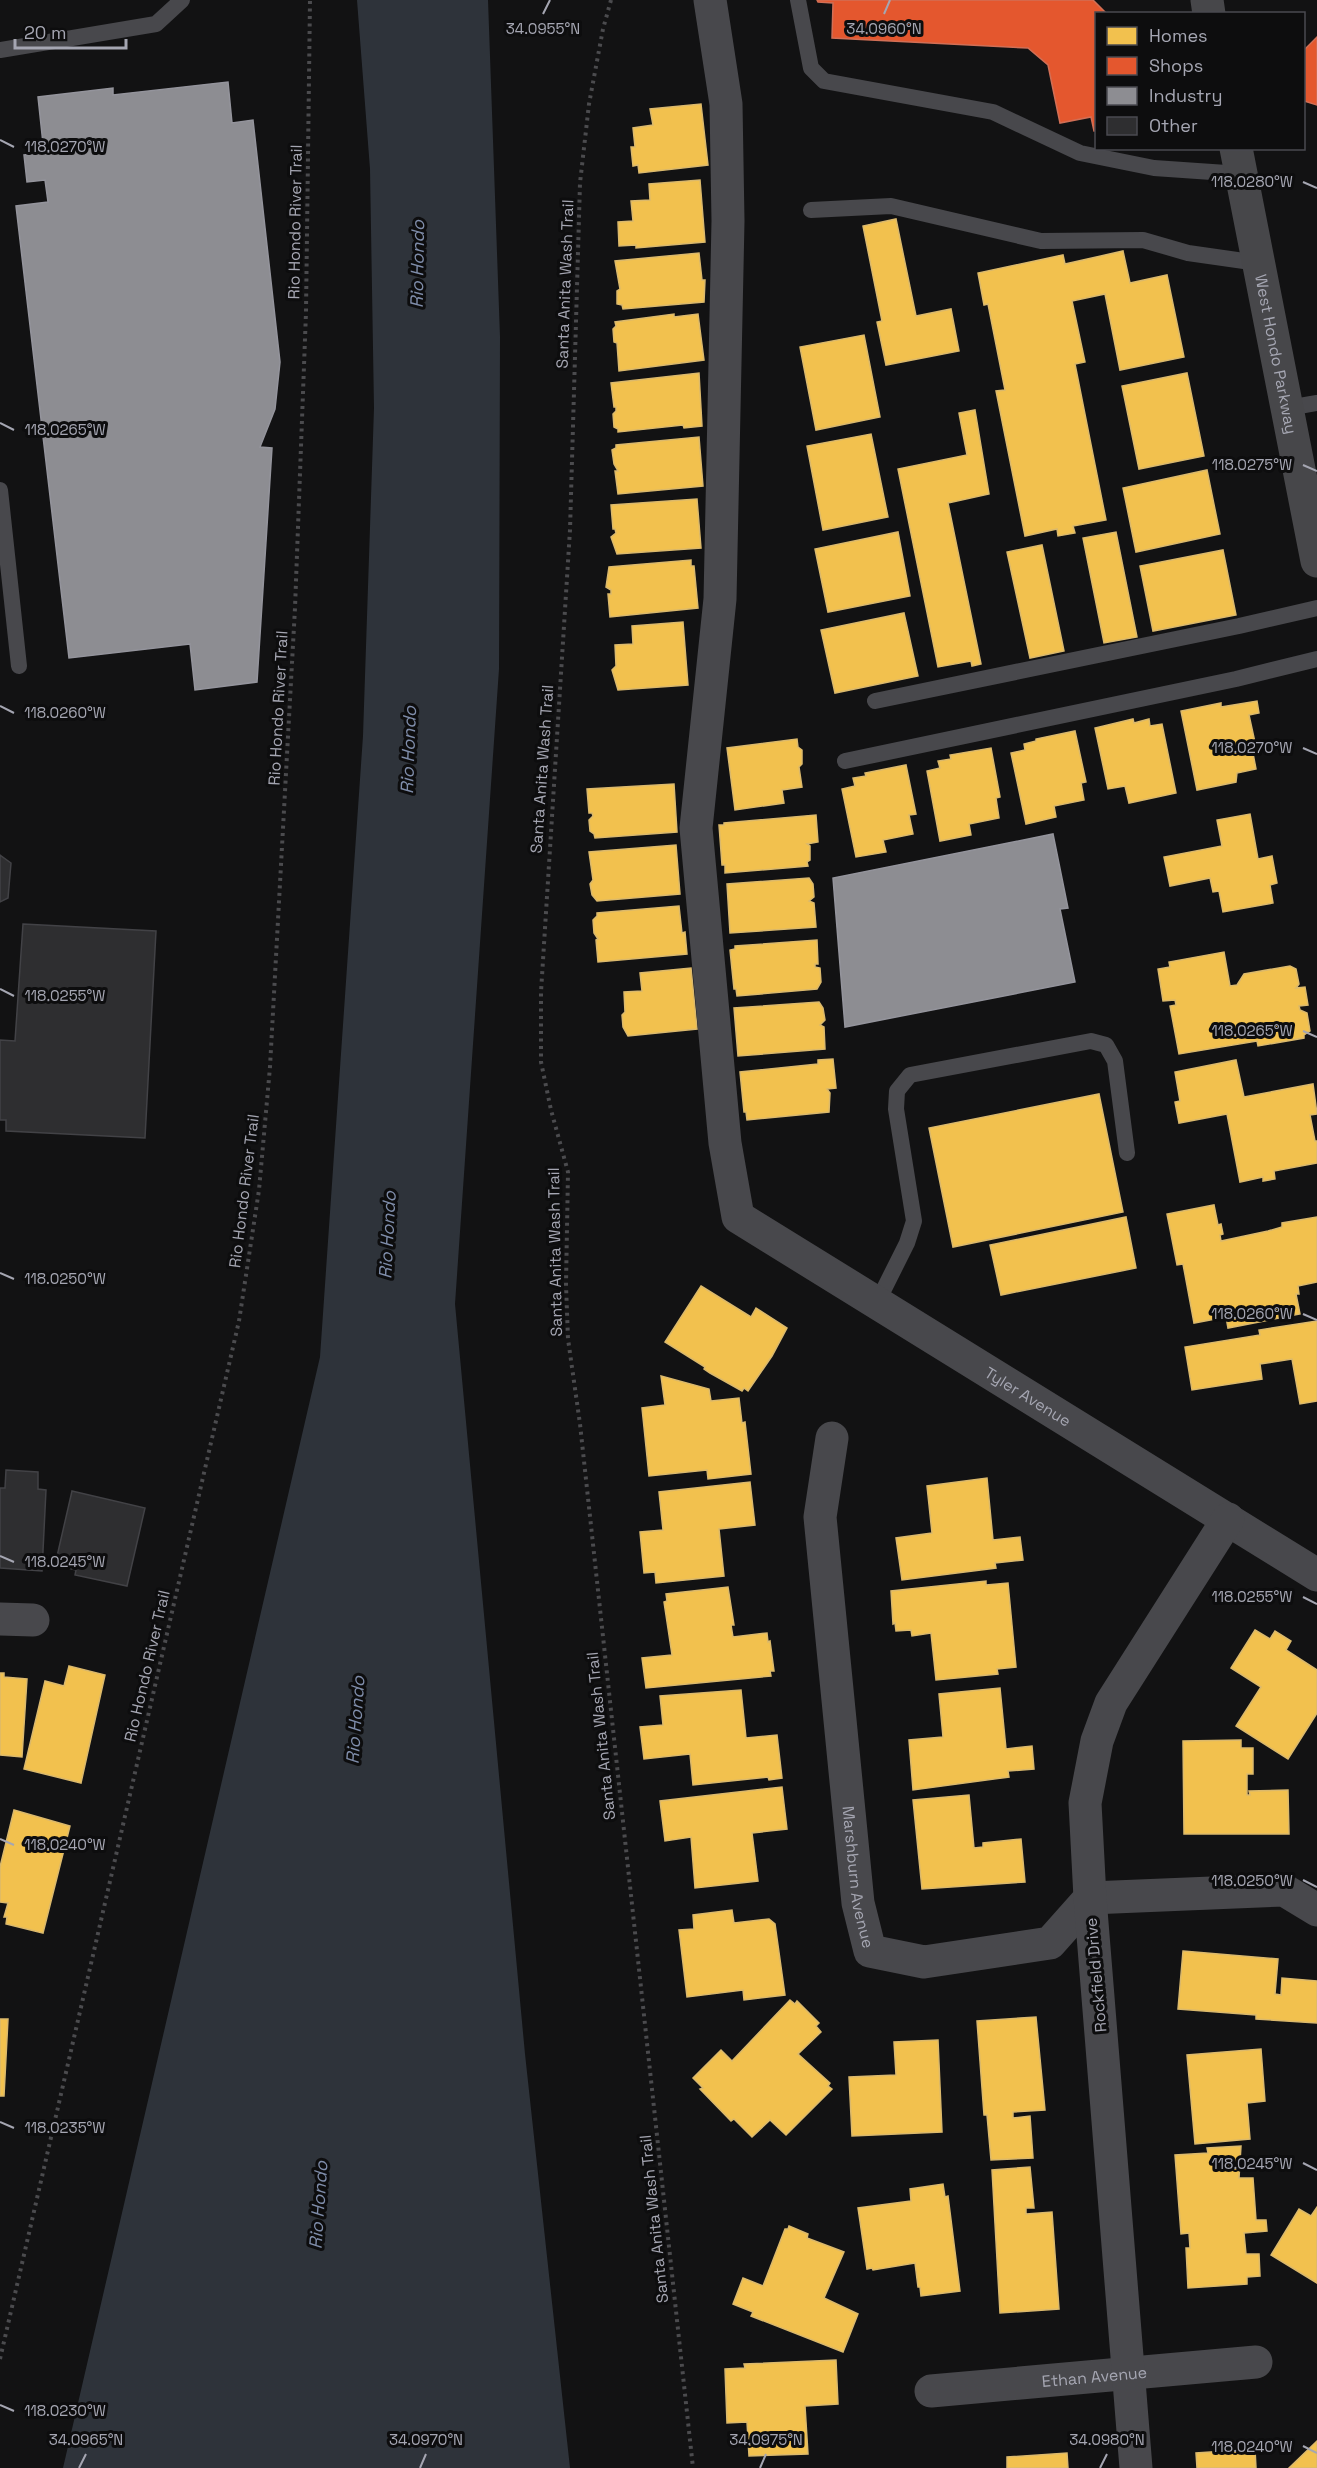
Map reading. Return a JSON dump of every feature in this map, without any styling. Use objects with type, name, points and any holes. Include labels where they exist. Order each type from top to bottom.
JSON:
[{"type":"street","name":"Tyler Avenue","points":[[710,0],[726,104],[728,233],[720,599],[696,828],[725,1143],[738,1217],[1317,1575]]},
{"type":"street","name":"West Hondo Parkway","points":[[1238,161],[1258,263],[1302,406],[1317,561]]},
{"type":"street","name":"Marshburn Avenue","points":[[832,1438],[820,1517],[858,1903],[870,1951],[924,1962],[1050,1943],[1090,1898]]},
{"type":"street","name":"Rockfield Drive","points":[[1136,2468],[1090,1898],[1085,1803],[1097,1741],[1111,1703],[1228,1519]]},
{"type":"street","points":[[0,1619],[33,1620]]},
{"type":"street","points":[[1090,1898],[1284,1890],[1317,1910]]},
{"type":"street","name":"Ethan Avenue","points":[[931,2391],[1256,2362]]},
{"type":"lane","points":[[0,50],[156,24],[182,0]]},
{"type":"lane","points":[[798,0],[811,68],[824,81],[993,112],[1080,153],[1155,168],[1238,161]]},
{"type":"lane","points":[[811,210],[891,206],[1041,241],[1143,240],[1188,253],[1258,263]]},
{"type":"lane","points":[[0,490],[19,666]]},
{"type":"lane","points":[[875,700],[1317,608]]},
{"type":"lane","points":[[845,761],[1236,679],[1317,659]]},
{"type":"lane","points":[[877,1303],[907,1243],[914,1221],[896,1109],[897,1091],[910,1075],[1090,1041],[1106,1045],[1115,1061],[1127,1153]]},
{"type":"path","name":"Rio Hondo River Trail","points":[[0,2359],[239,1320],[259,1190],[271,1055],[296,608],[306,312],[310,0]]},
{"type":"path","name":"Santa Anita Wash Trail","points":[[611,0],[603,28],[589,104],[580,183],[570,530],[540,992],[540,1046],[551,1110],[568,1172],[566,1285],[568,1339],[580,1424],[693,2468]]},
{"type":"water","name":"Rio Hondo","points":[[357,0],[488,0],[500,337],[499,669],[455,1304],[525,2054],[570,2468],[63,2468],[320,1357],[363,736],[374,408],[370,169]]},
{"type":"building: Homes","points":[[701,104],[708,165],[639,173],[638,165],[633,166],[631,147],[635,147],[633,128],[653,125],[650,109]]},
{"type":"building: Homes","points":[[700,180],[705,242],[636,248],[636,245],[619,246],[618,222],[633,221],[631,201],[650,200],[649,184]]},
{"type":"building: Homes","points":[[896,219],[916,316],[951,309],[959,351],[886,365],[877,322],[882,321],[863,226]]},
{"type":"building: Homes","points":[[1123,251],[1130,283],[1167,275],[1184,357],[1120,370],[1105,294],[1072,301],[1085,362],[1075,364],[1106,520],[1073,526],[1075,533],[1058,536],[1057,529],[1025,536],[996,391],[1005,390],[988,304],[984,305],[978,273],[1063,255],[1065,264]]},
{"type":"building: Homes","points":[[699,253],[702,280],[705,280],[704,302],[623,309],[622,305],[617,304],[617,291],[620,289],[615,261]]},
{"type":"building: Homes","points":[[674,314],[674,317],[698,314],[704,360],[619,371],[617,343],[614,342],[615,322]]},
{"type":"building: Homes","points":[[864,335],[880,417],[816,430],[800,347]]},
{"type":"building: Homes","points":[[699,373],[702,426],[684,428],[683,425],[618,432],[618,429],[614,427],[613,414],[616,407],[614,407],[611,383]]},
{"type":"building: Homes","points":[[1187,373],[1204,456],[1139,469],[1122,386]]},
{"type":"building: Homes","points":[[975,410],[989,494],[948,503],[981,664],[972,666],[971,661],[938,667],[898,469],[967,455],[959,413]]},
{"type":"building: Homes","points":[[871,434],[888,517],[823,530],[807,446]]},
{"type":"building: Homes","points":[[699,437],[703,486],[618,494],[615,471],[618,471],[614,464],[612,450],[616,448],[616,445]]},
{"type":"building: Homes","points":[[1207,470],[1220,534],[1136,552],[1123,488]]},
{"type":"building: Homes","points":[[697,499],[701,548],[617,554],[611,537],[616,533],[613,529],[611,505]]},
{"type":"building: Homes","points":[[898,532],[910,596],[828,612],[815,549]]},
{"type":"building: Homes","points":[[1116,532],[1137,637],[1104,643],[1083,538]]},
{"type":"building: Homes","points":[[1042,545],[1064,651],[1030,658],[1007,552]]},
{"type":"building: Homes","points":[[1223,550],[1236,615],[1153,631],[1140,566]]},
{"type":"building: Homes","points":[[691,560],[691,566],[694,566],[698,608],[610,617],[608,594],[611,594],[611,590],[606,587],[609,567]]},
{"type":"building: Homes","points":[[904,613],[918,676],[835,693],[821,630]]},
{"type":"building: Homes","points":[[683,622],[688,685],[618,690],[612,670],[616,666],[615,645],[633,644],[632,626]]},
{"type":"building: Homes","points":[[1257,701],[1259,713],[1249,715],[1256,747],[1252,748],[1256,769],[1237,773],[1236,782],[1197,790],[1181,711],[1221,703],[1221,707]]},
{"type":"building: Homes","points":[[1133,719],[1134,723],[1149,719],[1150,726],[1162,724],[1176,793],[1129,803],[1125,786],[1108,789],[1095,728]]},
{"type":"building: Homes","points":[[1075,731],[1086,782],[1081,783],[1084,800],[1054,806],[1056,817],[1026,824],[1011,753],[1025,750],[1024,744],[1036,741],[1036,739]]},
{"type":"building: Homes","points":[[797,739],[798,747],[802,750],[802,764],[799,767],[802,787],[782,790],[784,803],[735,810],[727,748]]},
{"type":"building: Homes","points":[[991,748],[1000,797],[996,798],[999,818],[969,824],[971,835],[940,841],[927,771],[940,768],[938,761],[951,759],[950,755]]},
{"type":"building: Homes","points":[[906,765],[916,814],[909,815],[913,834],[883,840],[886,852],[856,857],[842,789],[855,786],[853,778],[866,776],[865,773]]},
{"type":"building: Homes","points":[[674,784],[677,832],[595,838],[590,831],[589,820],[593,816],[589,813],[587,789]]},
{"type":"building: Homes","points":[[1250,814],[1258,859],[1272,856],[1277,883],[1270,885],[1273,903],[1223,912],[1219,891],[1213,892],[1210,878],[1170,886],[1164,857],[1222,846],[1217,820]]},
{"type":"building: Homes","points":[[816,815],[818,842],[807,844],[810,846],[808,866],[725,873],[725,865],[722,865],[719,825]]},
{"type":"building: Homes","points":[[676,845],[680,894],[597,901],[592,895],[590,884],[593,880],[589,852]]},
{"type":"building: Homes","points":[[809,878],[813,884],[814,897],[809,901],[814,903],[816,927],[730,933],[727,884]]},
{"type":"building: Homes","points":[[679,906],[687,954],[598,962],[596,940],[598,939],[594,933],[593,920],[597,913]]},
{"type":"building: Homes","points":[[817,940],[818,964],[815,964],[815,967],[820,968],[821,982],[817,989],[737,996],[736,989],[734,989],[730,950],[735,949],[735,946]]},
{"type":"building: Homes","points":[[1224,952],[1230,986],[1237,985],[1244,974],[1290,966],[1296,969],[1299,984],[1296,988],[1305,987],[1308,1005],[1299,1006],[1300,1010],[1307,1013],[1310,1031],[1304,1035],[1304,1038],[1258,1046],[1257,1041],[1179,1054],[1170,1006],[1176,1005],[1175,1000],[1163,1001],[1158,969],[1170,967],[1169,962]]},
{"type":"building: Homes","points":[[691,968],[697,1029],[628,1036],[623,1027],[624,992],[642,991],[640,973]]},
{"type":"building: Homes","points":[[819,1002],[823,1008],[825,1020],[820,1025],[824,1027],[825,1049],[738,1056],[734,1008]]},
{"type":"building: Homes","points":[[833,1059],[836,1088],[827,1089],[830,1093],[829,1112],[747,1120],[746,1112],[744,1112],[740,1072],[818,1064],[818,1060]]},
{"type":"building: Homes","points":[[1236,1060],[1244,1097],[1313,1084],[1317,1114],[1310,1115],[1315,1141],[1317,1141],[1317,1163],[1274,1171],[1275,1179],[1263,1181],[1263,1177],[1240,1182],[1227,1114],[1179,1123],[1175,1102],[1180,1101],[1175,1072]]},
{"type":"building: Homes","points":[[1099,1094],[1123,1212],[953,1247],[929,1128]]},
{"type":"building: Homes","points":[[1214,1205],[1218,1225],[1221,1224],[1223,1234],[1220,1235],[1221,1241],[1282,1227],[1282,1223],[1317,1217],[1317,1282],[1298,1286],[1299,1294],[1296,1294],[1300,1314],[1228,1328],[1226,1317],[1194,1323],[1183,1264],[1177,1265],[1167,1214]]},
{"type":"building: Homes","points":[[1126,1217],[1136,1268],[1001,1295],[990,1245]]},
{"type":"building: Homes","points":[[701,1286],[751,1317],[756,1308],[787,1328],[772,1356],[748,1391],[744,1388],[742,1391],[710,1373],[704,1369],[705,1367],[665,1342]]},
{"type":"building: Homes","points":[[1317,1321],[1317,1401],[1300,1404],[1292,1359],[1260,1364],[1262,1379],[1192,1390],[1185,1347],[1260,1335],[1259,1330]]},
{"type":"building: Homes","points":[[661,1376],[709,1389],[711,1401],[739,1398],[742,1423],[745,1422],[751,1474],[708,1479],[707,1470],[649,1476],[642,1408],[665,1405]]},
{"type":"building: Homes","points":[[987,1478],[993,1540],[1020,1537],[1023,1560],[995,1563],[996,1568],[902,1580],[896,1538],[932,1533],[927,1486]]},
{"type":"building: Homes","points":[[750,1482],[755,1525],[719,1529],[724,1576],[656,1583],[655,1572],[644,1573],[640,1532],[663,1530],[659,1492]]},
{"type":"building: Homes","points":[[986,1581],[986,1585],[1008,1583],[1016,1667],[997,1669],[998,1674],[936,1680],[931,1633],[912,1636],[911,1630],[896,1631],[895,1623],[893,1624],[891,1591]]},
{"type":"building: Homes","points":[[728,1587],[734,1625],[731,1625],[733,1637],[767,1633],[774,1671],[770,1671],[771,1676],[646,1688],[642,1658],[672,1655],[664,1602],[667,1601],[666,1594]]},
{"type":"building: Homes","points":[[1255,1630],[1270,1639],[1275,1631],[1291,1641],[1286,1650],[1317,1670],[1317,1713],[1288,1759],[1236,1726],[1261,1687],[1231,1668]]},
{"type":"building: Homes","points":[[69,1666],[105,1675],[81,1783],[24,1769],[45,1681],[64,1686]]},
{"type":"building: Homes","points":[[0,1673],[4,1673],[4,1677],[27,1679],[22,1757],[0,1755]]},
{"type":"building: Homes","points":[[1000,1688],[1006,1749],[1032,1746],[1034,1769],[1008,1771],[1009,1777],[913,1790],[909,1740],[943,1737],[939,1694]]},
{"type":"building: Homes","points":[[741,1690],[746,1738],[777,1735],[782,1778],[769,1780],[768,1777],[693,1785],[690,1754],[644,1759],[640,1727],[663,1725],[660,1696]]},
{"type":"building: Homes","points":[[1241,1740],[1241,1748],[1253,1748],[1253,1774],[1247,1774],[1247,1795],[1250,1795],[1249,1791],[1288,1790],[1289,1834],[1184,1834],[1183,1741]]},
{"type":"building: Homes","points":[[782,1787],[787,1829],[752,1833],[758,1881],[695,1888],[691,1837],[665,1841],[660,1801]]},
{"type":"building: Homes","points":[[969,1795],[974,1848],[983,1847],[983,1843],[1021,1839],[1025,1882],[922,1889],[913,1800]]},
{"type":"building: Homes","points":[[14,1810],[70,1826],[43,1933],[6,1924],[7,1917],[4,1917],[8,1903],[0,1902],[0,1867]]},
{"type":"building: Homes","points":[[732,1910],[734,1923],[769,1919],[775,1924],[785,1995],[744,2000],[743,1990],[687,1997],[679,1930],[694,1929],[693,1915]]},
{"type":"building: Homes","points":[[1183,1951],[1278,1959],[1275,1994],[1281,1995],[1282,1978],[1317,1981],[1317,2023],[1256,2019],[1256,2015],[1178,2009]]},
{"type":"building: Homes","points":[[790,2000],[795,2004],[797,2001],[819,2023],[816,2026],[821,2032],[798,2054],[830,2083],[828,2086],[832,2089],[786,2135],[770,2120],[752,2137],[734,2119],[731,2121],[700,2089],[703,2088],[693,2078],[721,2050],[732,2061]]},
{"type":"building: Homes","points":[[1036,2017],[1045,2110],[1013,2112],[1013,2118],[1030,2116],[1033,2158],[991,2160],[987,2115],[984,2115],[977,2021]]},
{"type":"building: Homes","points":[[0,2019],[8,2019],[4,2096],[0,2096]]},
{"type":"building: Homes","points":[[938,2040],[942,2132],[852,2136],[849,2077],[896,2075],[894,2042]]},
{"type":"building: Homes","points":[[1261,2049],[1265,2101],[1247,2103],[1250,2139],[1195,2144],[1187,2055]]},
{"type":"building: Homes","points":[[1241,2146],[1239,2178],[1253,2178],[1256,2220],[1266,2220],[1267,2231],[1244,2233],[1246,2254],[1259,2254],[1260,2276],[1247,2277],[1247,2284],[1188,2288],[1186,2248],[1190,2248],[1189,2233],[1181,2234],[1175,2155],[1208,2153],[1207,2148]]},
{"type":"building: Homes","points":[[1030,2167],[1034,2208],[1026,2208],[1026,2214],[1052,2212],[1059,2309],[1000,2313],[992,2170]]},
{"type":"building: Homes","points":[[943,2184],[945,2197],[948,2196],[960,2291],[921,2296],[915,2263],[867,2269],[858,2208],[911,2201],[910,2189]]},
{"type":"building: Homes","points":[[1317,2207],[1317,2283],[1271,2255],[1299,2209],[1311,2216]]},
{"type":"building: Homes","points":[[789,2226],[808,2234],[807,2238],[844,2252],[824,2298],[858,2314],[843,2352],[751,2316],[753,2312],[733,2304],[743,2278],[763,2286],[785,2229]]},
{"type":"building: Homes","points":[[836,2360],[838,2404],[805,2406],[808,2454],[749,2456],[747,2422],[727,2423],[725,2369],[745,2368],[744,2364]]},
{"type":"building: Homes","points":[[1317,2441],[1317,2468],[1289,2468]]},
{"type":"building: Homes","points":[[1255,2449],[1256,2468],[1197,2468],[1196,2453]]},
{"type":"building: Homes","points":[[1067,2453],[1068,2468],[1007,2468],[1007,2457]]},
{"type":"building: Shops","points":[[817,0],[1093,0],[1105,12],[1095,12],[1095,131],[1091,117],[1060,123],[1048,65],[1028,48],[832,38],[833,3]]},
{"type":"building: Shops","points":[[1317,37],[1317,105],[1305,101],[1305,49]]},
{"type":"building: Industry","points":[[228,82],[232,123],[253,120],[280,362],[275,409],[260,447],[272,448],[257,682],[195,690],[190,644],[69,658],[16,206],[48,202],[45,180],[27,182],[24,155],[44,153],[38,97],[113,88],[113,95]]},
{"type":"building: Industry","points":[[1053,834],[1068,908],[1060,909],[1075,982],[845,1027],[833,878]]},
{"type":"building: Other","points":[[0,855],[11,863],[8,898],[0,902]]},
{"type":"building: Other","points":[[23,924],[156,931],[145,1138],[6,1131],[6,1120],[0,1120],[0,1040],[15,1041]]},
{"type":"building: Other","points":[[6,1470],[38,1472],[38,1489],[46,1490],[42,1571],[0,1568],[0,1488],[5,1488]]},
{"type":"building: Other","points":[[72,1491],[145,1508],[127,1586],[75,1575],[76,1570],[55,1565]]}]
